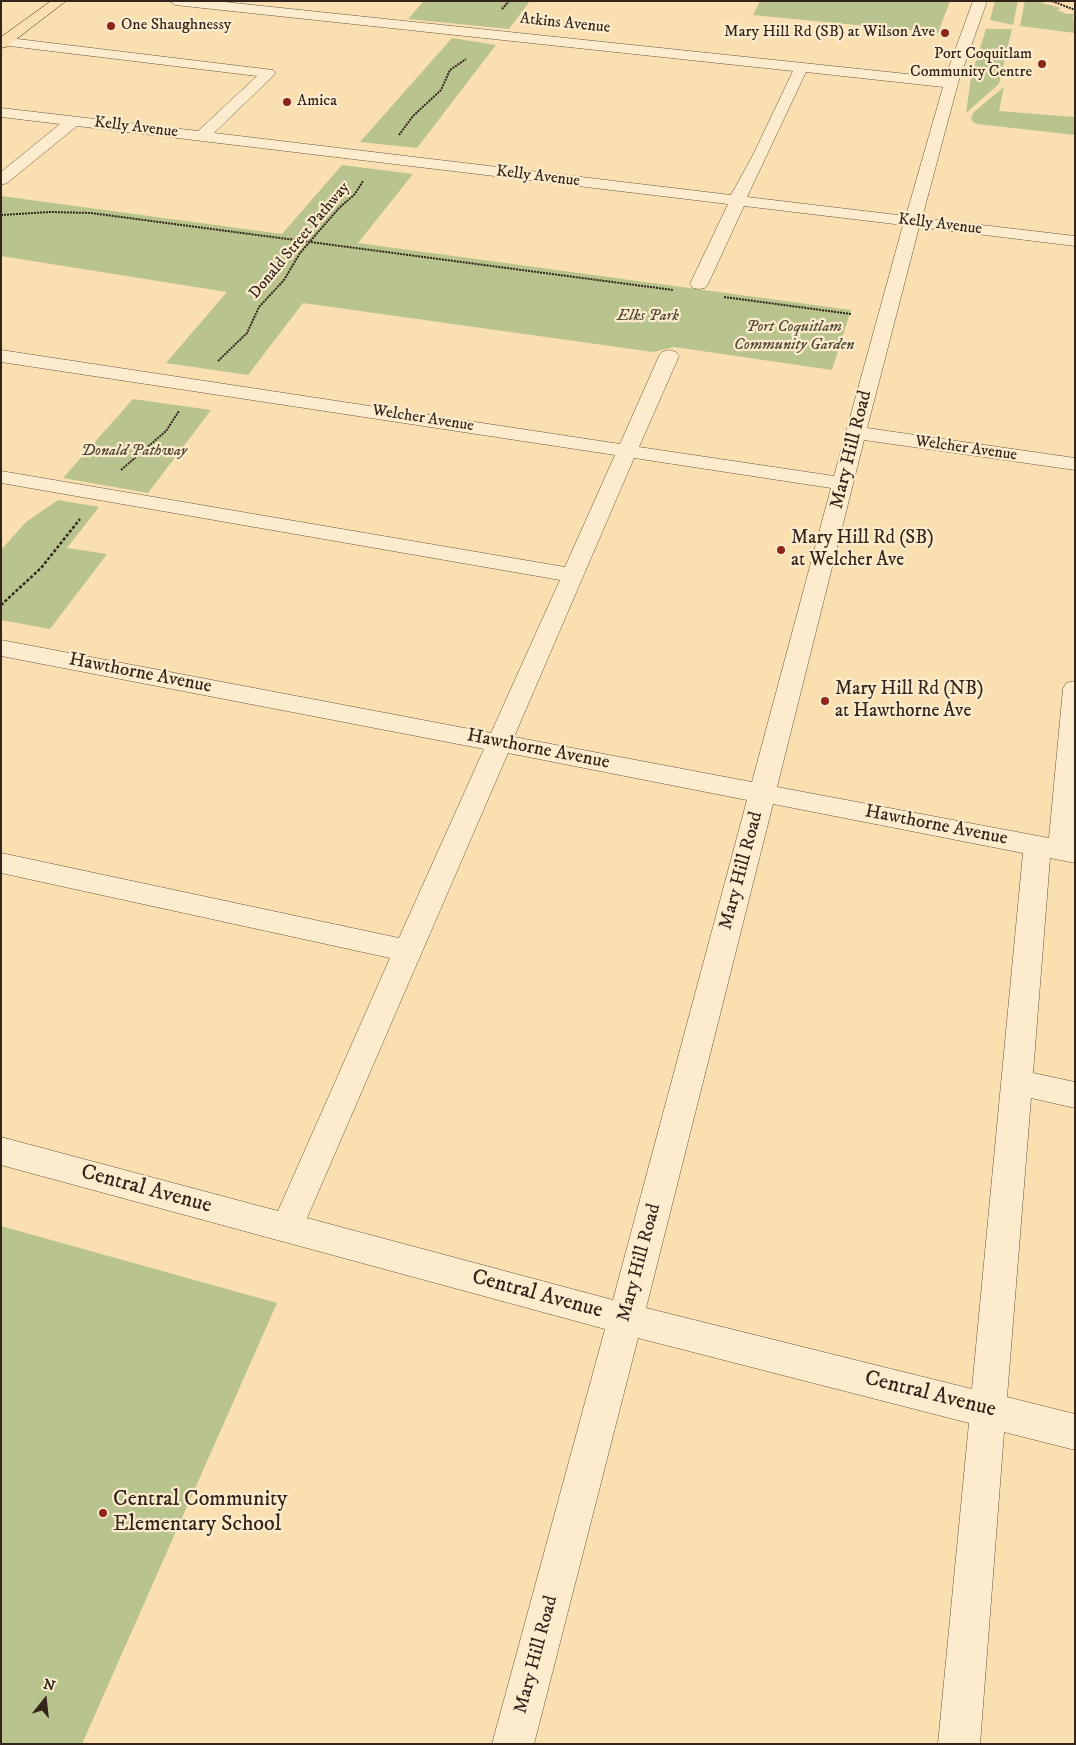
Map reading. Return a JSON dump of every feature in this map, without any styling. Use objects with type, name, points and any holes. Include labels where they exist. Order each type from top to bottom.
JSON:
[{"type":"main road","points":[[2,42],[60,1]]},
{"type":"street","name":"Atkins Avenue","points":[[175,1],[213,3],[950,83]]},
{"type":"street","name":"Mary Hill Road","points":[[513,1744],[626,1319],[912,222],[950,83],[980,1]]},
{"type":"street","points":[[2,42],[268,73],[202,136]]},
{"type":"street","points":[[699,284],[738,201],[740,190],[761,155],[801,68]]},
{"type":"street","name":"Kelly Avenue","points":[[1,112],[1075,241]]},
{"type":"street","points":[[1,180],[74,120]]},
{"type":"street","name":"Welcher Avenue","points":[[1,356],[844,484]]},
{"type":"street","points":[[287,1227],[669,356]]},
{"type":"street","name":"Welcher Avenue","points":[[856,433],[1075,464]]},
{"type":"street","points":[[1,477],[572,575]]},
{"type":"street","name":"Hawthorne Avenue","points":[[1,648],[1058,849]]},
{"type":"street","points":[[959,1744],[1015,1082],[1058,849],[1075,690]]},
{"type":"street","points":[[1,863],[407,951]]},
{"type":"street","points":[[1015,1082],[1075,1095]]},
{"type":"street","name":"Central Avenue","points":[[1,1151],[626,1319],[1075,1432]]},
{"type":"path","points":[[1052,1],[1075,10]]},
{"type":"path","points":[[396,138],[413,116],[441,90],[450,70],[469,56]]},
{"type":"path","name":"Donald Street Pathway","points":[[213,366],[247,333],[259,307],[277,289],[295,259],[313,241],[339,208],[355,194],[365,176]]},
{"type":"path","points":[[1,216],[78,212],[313,241],[674,290]]},
{"type":"path","points":[[723,297],[851,314]]},
{"type":"path","points":[[117,474],[166,431],[181,407]]},
{"type":"path","points":[[1,605],[41,568],[81,517]]},
{"type":"green space","points":[[424,1],[530,1],[509,29],[408,19]]},
{"type":"green space","points":[[760,1],[950,1],[938,33],[753,15]]},
{"type":"green space","points":[[995,1],[1018,1],[1013,25],[990,20]]},
{"type":"green space","points":[[1025,1],[1044,1],[1042,3],[1061,8],[1057,10],[1067,14],[1075,14],[1073,16],[1075,33],[1020,26]]},
{"type":"green space","points":[[986,29],[1012,29],[999,84],[966,113],[971,77]]},
{"type":"green space","points":[[452,38],[496,45],[417,148],[360,142]]},
{"type":"green space","points":[[1004,87],[999,111],[1075,117],[1075,135],[973,122],[971,118],[974,112]]},
{"type":"green space","name":"Elks Park","points":[[342,165],[413,174],[358,243],[851,310],[832,370],[674,347],[653,352],[303,303],[248,375],[166,363],[227,292],[1,256],[1,196],[282,234]]},
{"type":"green space","name":"Donald Pathway","points":[[133,399],[211,410],[148,493],[63,478]]},
{"type":"green space","name":"Donald Pathway","points":[[58,500],[99,507],[67,548],[107,554],[50,629],[1,620],[1,550],[26,522]]},
{"type":"green space","name":"Central Community Elementary School","points":[[1,1226],[277,1303],[82,1744],[1,1744]]},
{"type":"place","name":"One Shaughnessy","points":[[111,26]]},
{"type":"place","name":"Mary Hill Rd (SB) at Wilson Ave","points":[[945,33]]},
{"type":"place","name":"Port Coquitlam Community Centre","points":[[1042,64]]},
{"type":"place","name":"Amica","points":[[287,102]]},
{"type":"place","name":"Mary Hill Rd (SB) at Welcher Ave","points":[[781,550]]},
{"type":"place","name":"Mary Hill Rd (NB) at Hawthorne Ave","points":[[825,701]]},
{"type":"place","name":"Central Community Elementary School","points":[[103,1513]]},
{"type":"park label","name":"Port Coquitlam Community Garden","points":[[794,337]]}]
